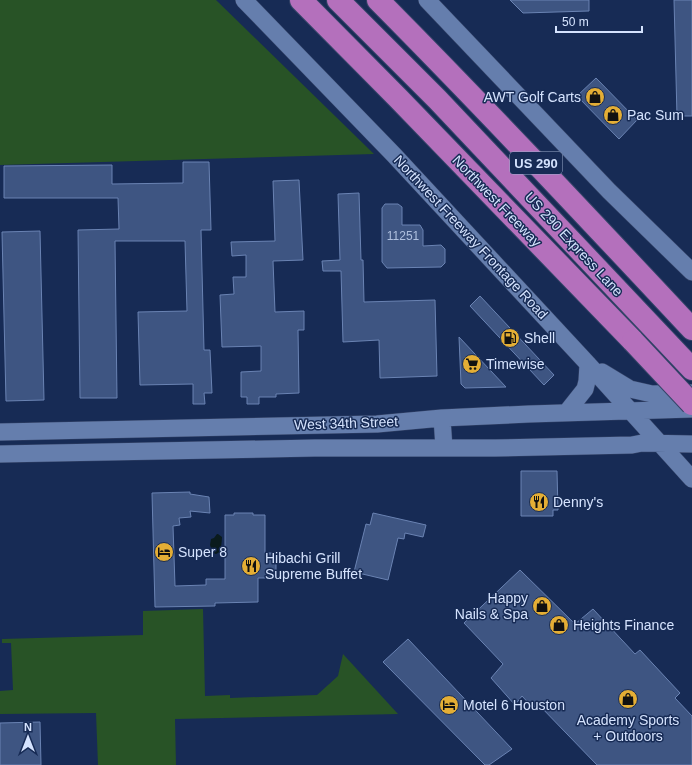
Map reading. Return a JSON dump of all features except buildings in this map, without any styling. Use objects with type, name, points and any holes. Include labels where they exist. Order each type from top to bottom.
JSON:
[{"type":"highway","name":"Northwest Freeway","points":[[301,0],[398,98],[692,404]]},
{"type":"highway","name":"US 290 Express Lane","points":[[338,0],[437,99],[692,369]]},
{"type":"highway","name":"US 290","points":[[378,0],[524,150],[692,329]]},
{"type":"main road","name":"Northwest Freeway Frontage Road","points":[[244,0],[394,155],[662,444],[692,479]]},
{"type":"main road","points":[[427,0],[609,191],[692,272]]},
{"type":"main road","points":[[566,413],[585,389],[588,364],[630,388],[652,394],[692,393]]},
{"type":"main road","name":"West 34th Street","points":[[0,432],[377,424],[442,418],[692,409]]},
{"type":"main road","points":[[442,418],[444,448]]},
{"type":"main road","points":[[159,428],[159,451]]},
{"type":"main road","name":"West 34th Street","points":[[0,454],[315,448],[444,448],[632,445],[642,443],[692,444]]},
{"type":"green space","points":[[0,0],[216,0],[374,154],[0,165]]},
{"type":"green space","points":[[203,609],[205,696],[230,695],[230,698],[317,695],[338,676],[343,654],[398,714],[175,719],[176,765],[98,765],[96,713],[0,714],[0,691],[13,690],[11,643],[2,643],[2,639],[143,635],[143,611]]},
{"type":"shaded area","points":[[217,534],[222,538],[220,552],[216,554],[213,553],[210,545],[211,539]]},
{"type":"place","name":"AWT Golf Carts","points":[[595,97]]},
{"type":"place","name":"Pac Sum","points":[[613,115]]},
{"type":"place","name":"Shell","points":[[510,338]]},
{"type":"place","name":"Timewise","points":[[472,364]]},
{"type":"place","name":"Denny's","points":[[539,502]]},
{"type":"place","name":"Super 8","points":[[164,552]]},
{"type":"place","name":"Hibachi Grill Supreme Buffet","points":[[251,566]]},
{"type":"place","name":"Happy Nails & Spa","points":[[542,606]]},
{"type":"place","name":"Heights Finance","points":[[559,625]]},
{"type":"place","name":"Academy Sports + Outdoors","points":[[628,699]]},
{"type":"place","name":"Motel 6 Houston","points":[[449,705]]}]
